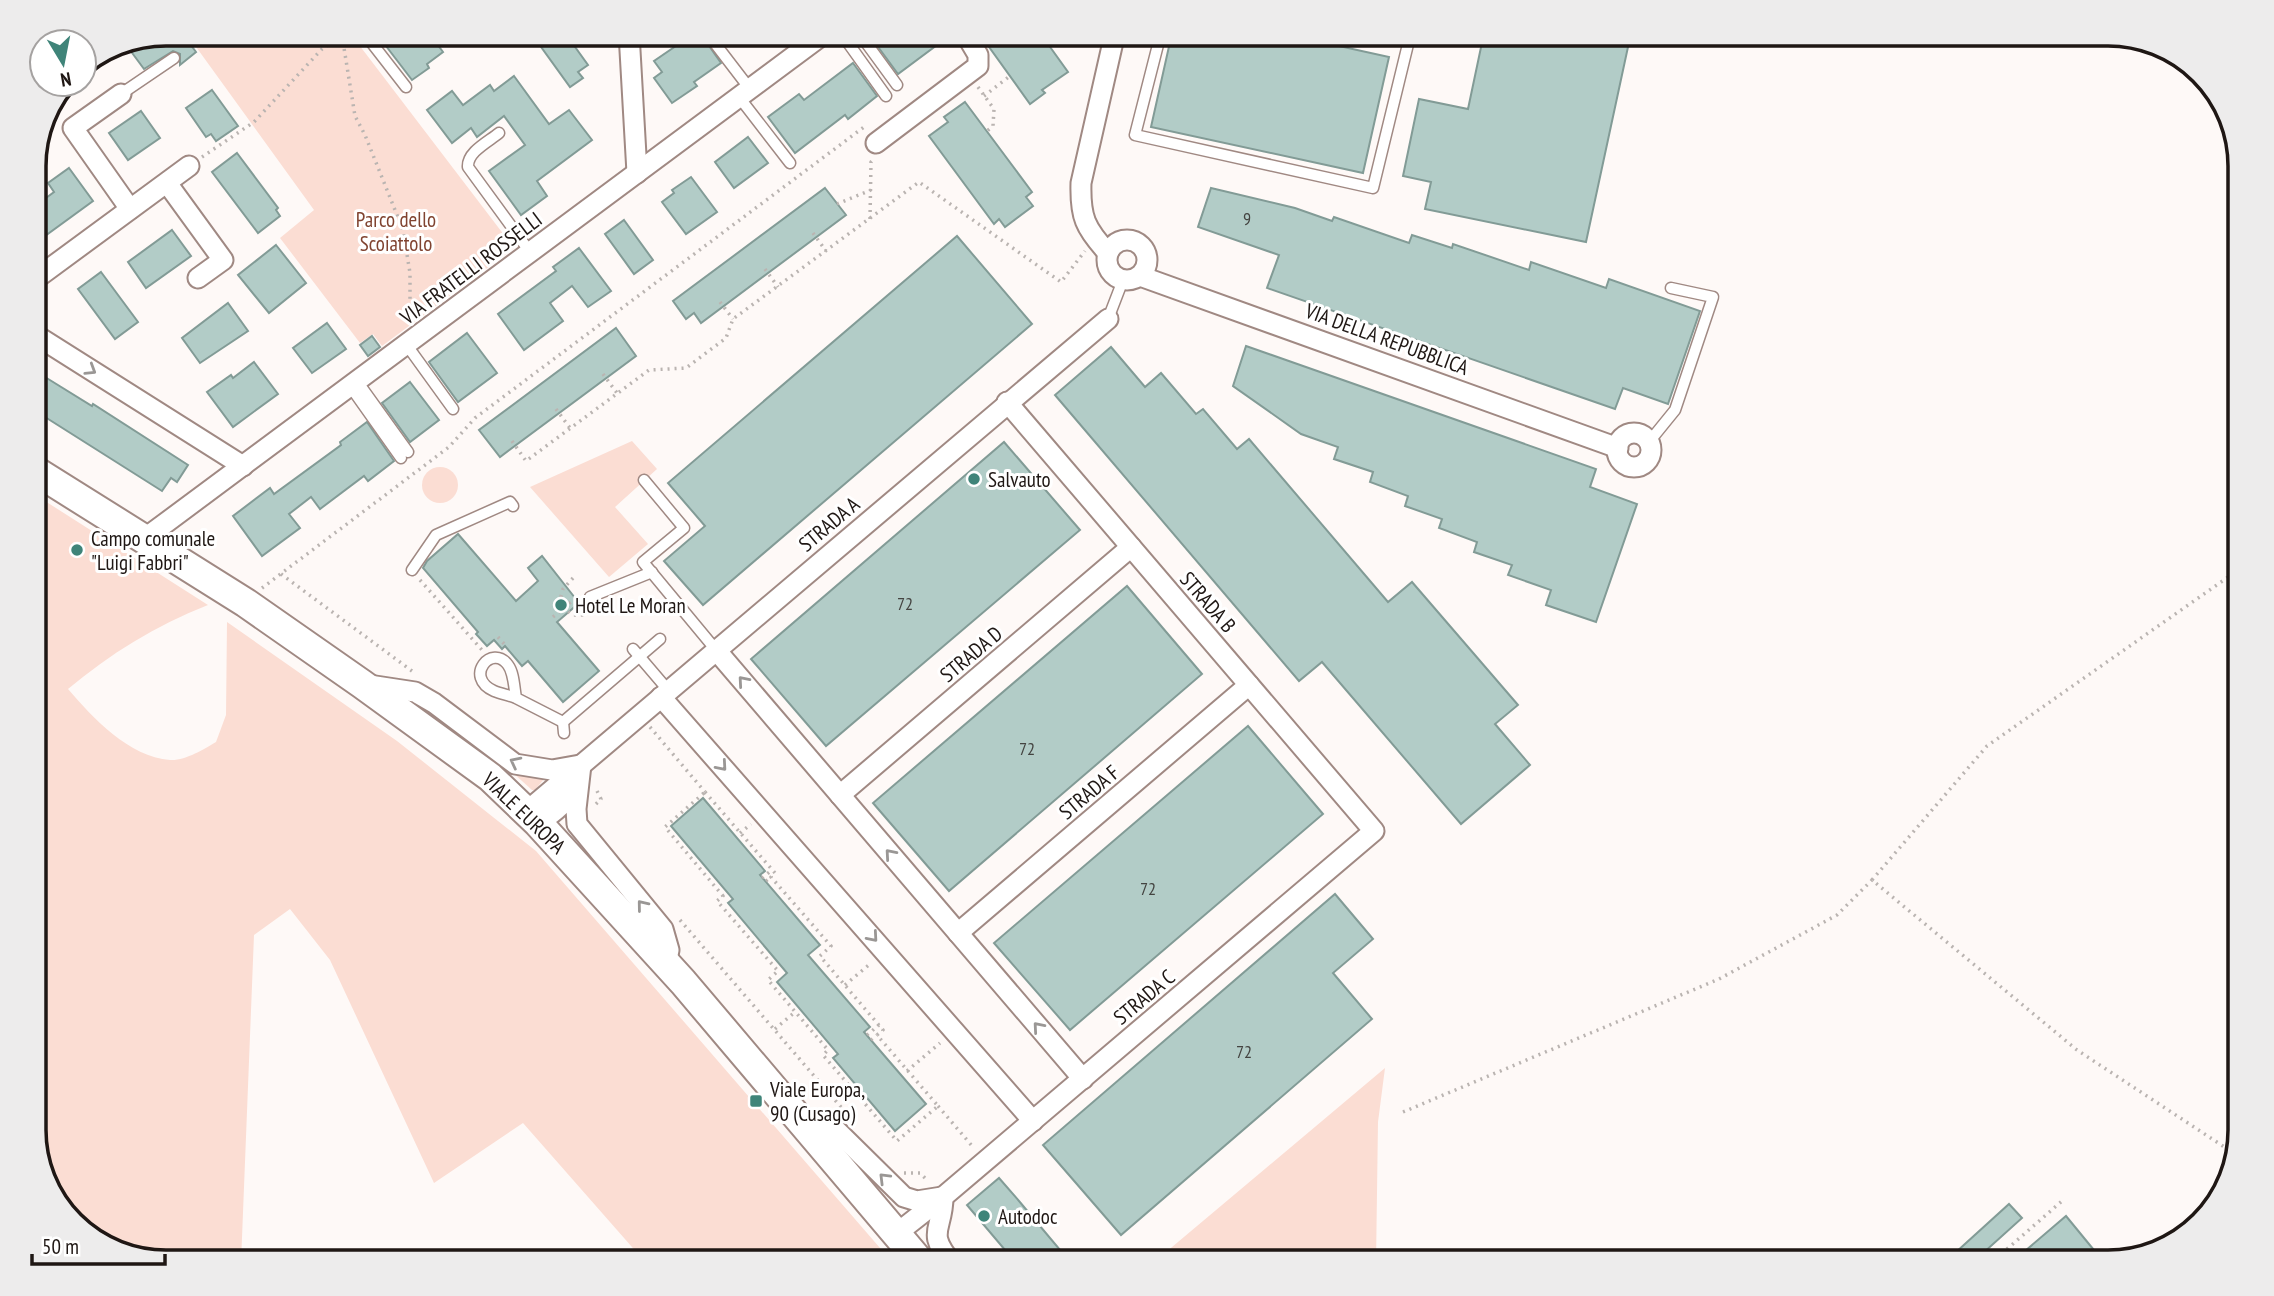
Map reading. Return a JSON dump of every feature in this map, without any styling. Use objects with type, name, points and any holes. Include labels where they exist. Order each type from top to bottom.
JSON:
[{"type":"main road","name":"VIALE EUROPA","points":[[46,478],[246,603],[490,777],[533,817],[666,964],[907,1247]]},
{"type":"street","points":[[630,46],[637,173]]},
{"type":"street","name":"VIA FRATELLI ROSSELLI","points":[[144,539],[808,46]]},
{"type":"street","points":[[876,143],[978,66],[978,55],[973,46]]},
{"type":"street","points":[[1108,253],[1085,224],[1080,204],[1081,183],[1112,46]]},
{"type":"street","points":[[121,94],[73,128],[130,209]]},
{"type":"street","points":[[46,271],[189,166]]},
{"type":"street","points":[[167,183],[223,260],[198,278]]},
{"type":"street","points":[[1123,239],[1136,241],[1142,245],[1148,257],[1145,271],[1131,278],[1116,277],[1108,266],[1108,253],[1111,247],[1123,239]]},
{"type":"street","name":"VIA DELLA REPUBBLICA","points":[[1131,278],[1618,448]]},
{"type":"street","name":"STRADA A","points":[[533,817],[581,765],[1108,319]]},
{"type":"street","points":[[46,342],[243,466]]},
{"type":"street","name":"STRADA B","points":[[1007,402],[1374,831]]},
{"type":"street","points":[[1631,434],[1642,435],[1649,442],[1650,458],[1647,462],[1632,467],[1619,458],[1618,448],[1622,439],[1631,434]]},
{"type":"street","name":"STRADA D","points":[[840,795],[1131,547]]},
{"type":"street","points":[[716,650],[1083,1079]]},
{"type":"street","points":[[362,684],[415,692],[434,703],[515,764],[552,771],[581,765],[577,824],[663,929],[669,950],[666,964]]},
{"type":"street","name":"STRADA F","points":[[958,933],[1249,685]]},
{"type":"street","points":[[664,694],[1033,1121]]},
{"type":"street","name":"STRADA C","points":[[907,1247],[943,1197],[1374,831]]},
{"type":"street","points":[[798,1118],[833,1127],[904,1197],[917,1201],[943,1197],[943,1212],[936,1233],[942,1250]]},
{"type":"lane","points":[[374,46],[406,87]]},
{"type":"lane","points":[[715,46],[790,163]]},
{"type":"lane","points":[[850,46],[886,96]]},
{"type":"lane","points":[[868,46],[897,85]]},
{"type":"lane","points":[[1158,46],[1135,135],[1373,188],[1407,46]]},
{"type":"lane","points":[[121,94],[174,58]]},
{"type":"lane","points":[[499,133],[472,154],[468,167],[530,252]]},
{"type":"lane","points":[[1108,319],[1131,278]]},
{"type":"lane","points":[[1649,442],[1675,410],[1713,297],[1671,288]]},
{"type":"lane","points":[[409,342],[453,409]]},
{"type":"lane","points":[[353,383],[405,455]]},
{"type":"lane","points":[[644,480],[684,528],[643,562],[716,650]]},
{"type":"lane","points":[[412,570],[436,535],[510,502],[513,506]]},
{"type":"lane","points":[[593,601],[652,572]]},
{"type":"lane","points":[[516,698],[510,668],[505,661],[498,658],[489,659],[480,671],[481,680],[493,691],[516,698],[563,727],[636,653],[660,639]]},
{"type":"lane","points":[[636,653],[664,694]]},
{"type":"path","points":[[189,166],[254,122],[327,46]]},
{"type":"path","points":[[344,46],[355,116],[403,230],[410,273],[409,342]]},
{"type":"path","points":[[984,96],[1010,76]]},
{"type":"path","points":[[974,82],[994,109],[993,126],[987,131]]},
{"type":"path","points":[[259,590],[449,447],[475,418],[869,124]]},
{"type":"path","points":[[512,441],[526,461],[649,370],[686,368],[726,338],[733,319],[919,182],[1061,282],[1094,238]]},
{"type":"path","points":[[837,204],[871,190]]},
{"type":"path","points":[[813,233],[826,251]]},
{"type":"path","points":[[765,269],[778,287]]},
{"type":"path","points":[[720,302],[733,319]]},
{"type":"path","points":[[603,374],[617,393]]},
{"type":"path","points":[[556,409],[570,428]]},
{"type":"path","points":[[412,570],[489,659]]},
{"type":"path","points":[[1403,1112],[1719,979],[1838,915],[1872,880],[1987,746],[2228,577]]},
{"type":"path","points":[[573,578],[565,586],[559,603],[569,614],[579,616],[587,614],[593,601]]},
{"type":"path","points":[[553,617],[575,598]]},
{"type":"path","points":[[498,637],[506,645]]},
{"type":"path","points":[[639,715],[775,873],[764,880],[772,870]]},
{"type":"path","points":[[581,765],[601,799],[596,803],[595,812]]},
{"type":"path","points":[[705,792],[665,827],[723,895],[717,901],[778,971],[768,980],[828,1050],[823,1055],[834,1063],[897,1141],[938,1106]]},
{"type":"path","points":[[771,877],[831,946],[820,956],[883,1030],[871,1040]]},
{"type":"path","points":[[1872,880],[2077,1050],[2227,1148]]},
{"type":"path","points":[[726,911],[731,907]]},
{"type":"path","points":[[675,915],[853,1120]]},
{"type":"path","points":[[845,985],[885,951]]},
{"type":"path","points":[[775,1030],[795,1012]]},
{"type":"path","points":[[867,1035],[879,1025]]},
{"type":"path","points":[[907,1071],[955,1030]]},
{"type":"path","points":[[877,1035],[985,1162]]},
{"type":"path","points":[[898,1172],[920,1173],[943,1197]]},
{"type":"path","points":[[2006,1250],[2062,1201]]},
{"type":"green space","name":"Parco dello Scoiattolo","points":[[195,46],[360,46],[514,248],[382,346],[373,334],[360,343],[280,238],[314,210]]},
{"type":"green space","points":[[632,441],[657,469],[615,507],[648,544],[609,577],[530,487]]},
{"type":"green space","points":[[440,467],[453,472],[458,485],[453,498],[440,503],[427,498],[422,485],[427,472]]},
{"type":"green space","points":[[46,502],[208,605],[134,641],[68,689],[100,723],[140,752],[170,760],[188,757],[216,742],[226,715],[227,622],[397,741],[536,851],[882,1250],[635,1250],[523,1123],[434,1183],[330,960],[290,909],[254,935],[242,1250],[150,1249],[120,1241],[93,1226],[70,1203],[55,1176],[46,1138]]},
{"type":"green space","points":[[512,772],[544,779],[532,790]]},
{"type":"green space","points":[[1385,1068],[1378,1122],[1376,1250],[1168,1250]]},
{"type":"building","points":[[192,46],[196,52],[180,65],[180,54],[173,51],[144,69],[131,51],[142,48]]},
{"type":"building","points":[[386,46],[439,46],[443,52],[427,64],[429,68],[412,80]]},
{"type":"building","points":[[540,46],[574,46],[588,65],[578,72],[583,78],[570,87]]},
{"type":"building","points":[[676,46],[709,46],[721,63],[694,82],[697,86],[672,103],[654,78],[662,72],[654,61]]},
{"type":"building","points":[[877,46],[936,46],[898,74]]},
{"type":"building","points":[[988,46],[1049,46],[1068,72],[1042,90],[1045,93],[1030,104]]},
{"type":"building","points":[[1169,46],[1339,46],[1389,57],[1363,173],[1151,127]]},
{"type":"building","points":[[1481,46],[1628,46],[1586,242],[1425,209],[1431,182],[1403,176],[1419,99],[1468,109]]},
{"type":"building","points":[[853,63],[877,96],[848,119],[845,115],[795,153],[768,117],[799,94],[804,100]]},
{"type":"building","points":[[514,76],[549,124],[569,110],[592,140],[537,181],[547,196],[521,215],[489,171],[525,145],[504,116],[477,137],[471,128],[452,143],[427,110],[452,91],[463,105],[490,85],[494,91]]},
{"type":"building","points":[[212,90],[238,126],[216,141],[211,134],[206,137],[186,108]]},
{"type":"building","points":[[965,102],[1032,192],[1026,197],[1033,206],[1005,227],[999,219],[994,224],[929,136],[948,122],[944,117]]},
{"type":"building","points":[[141,111],[160,138],[128,160],[109,133]]},
{"type":"building","points":[[748,137],[768,163],[734,188],[715,162]]},
{"type":"building","points":[[237,153],[278,208],[276,210],[280,216],[258,233],[212,172]]},
{"type":"building","points":[[69,168],[93,201],[46,235],[46,198],[54,192],[48,183]]},
{"type":"building","points":[[691,177],[717,212],[686,234],[662,202],[674,193],[672,190]]},
{"type":"building","points":[[825,188],[846,215],[701,323],[694,313],[686,319],[673,301]]},
{"type":"building","points":[[1211,188],[1295,208],[1332,221],[1334,217],[1409,243],[1412,235],[1452,248],[1453,244],[1529,270],[1531,262],[1606,288],[1609,279],[1700,311],[1668,404],[1623,388],[1615,409],[1267,288],[1279,255],[1198,227]]},
{"type":"building","points":[[624,220],[653,260],[634,274],[605,234]]},
{"type":"building","points":[[172,230],[191,256],[146,288],[128,262]]},
{"type":"building","points":[[957,236],[1032,324],[703,605],[664,561],[705,526],[668,483]]},
{"type":"building","points":[[276,245],[306,283],[269,313],[238,275]]},
{"type":"building","points":[[579,248],[611,291],[588,307],[572,286],[550,303],[563,321],[524,350],[498,314],[556,271],[553,267]]},
{"type":"building","points":[[101,272],[138,322],[115,339],[78,289]]},
{"type":"building","points":[[228,303],[248,331],[200,363],[182,338]]},
{"type":"building","points":[[327,323],[346,349],[312,373],[293,348]]},
{"type":"building","points":[[616,328],[636,356],[500,457],[479,430]]},
{"type":"building","points":[[467,333],[497,373],[458,402],[429,362]]},
{"type":"building","points":[[372,336],[380,347],[368,356],[360,345]]},
{"type":"building","points":[[1246,346],[1596,469],[1590,487],[1637,504],[1596,622],[1546,605],[1551,590],[1508,575],[1512,565],[1474,552],[1477,542],[1439,528],[1442,519],[1405,506],[1408,496],[1370,482],[1373,472],[1334,459],[1338,447],[1301,434],[1233,386]]},
{"type":"building","points":[[1111,347],[1145,387],[1161,373],[1196,414],[1203,409],[1237,449],[1249,439],[1388,602],[1412,582],[1518,705],[1495,724],[1530,765],[1461,824],[1322,662],[1299,681],[1055,395]]},
{"type":"building","points":[[254,362],[278,394],[233,427],[207,392],[231,375],[233,378]]},
{"type":"building","points":[[46,378],[92,406],[93,404],[188,465],[177,482],[171,478],[162,491],[46,418]]},
{"type":"building","points":[[410,382],[439,420],[410,442],[382,403]]},
{"type":"building","points":[[367,422],[394,461],[368,481],[364,476],[320,509],[311,497],[289,514],[300,528],[262,556],[233,516],[270,488],[274,494],[341,445],[340,442]]},
{"type":"building","points":[[1004,442],[1080,530],[826,746],[751,659]]},
{"type":"building","points":[[458,534],[516,601],[538,581],[528,568],[542,556],[579,603],[557,622],[599,671],[563,702],[528,661],[522,666],[505,646],[502,649],[494,640],[487,646],[423,568],[427,561]]},
{"type":"building","points":[[1127,586],[1202,674],[949,891],[873,803]]},
{"type":"building","points":[[1248,726],[1323,814],[1070,1030],[994,943]]},
{"type":"building","points":[[703,798],[765,871],[760,875],[820,945],[808,955],[870,1027],[864,1032],[926,1104],[895,1131],[833,1058],[838,1054],[777,982],[787,973],[728,903],[733,899],[671,826]]},
{"type":"building","points":[[1335,894],[1373,939],[1333,973],[1372,1019],[1121,1235],[1043,1145]]},
{"type":"building","points":[[999,1178],[1060,1250],[1005,1250],[967,1205]]},
{"type":"building","points":[[2009,1204],[2022,1218],[1986,1250],[1958,1250]]},
{"type":"building","points":[[2066,1216],[2094,1250],[2026,1250]]},
{"type":"place","name":"Salvauto","points":[[974,479]]},
{"type":"place","name":"Campo comunale \"Luigi Fabbri\"","points":[[77,550]]},
{"type":"place","name":"Hotel Le Moran","points":[[561,605]]},
{"type":"place","name":"Viale Europa, 90 (Cusago)","points":[[756,1101]]},
{"type":"place","name":"Autodoc","points":[[984,1216]]}]
